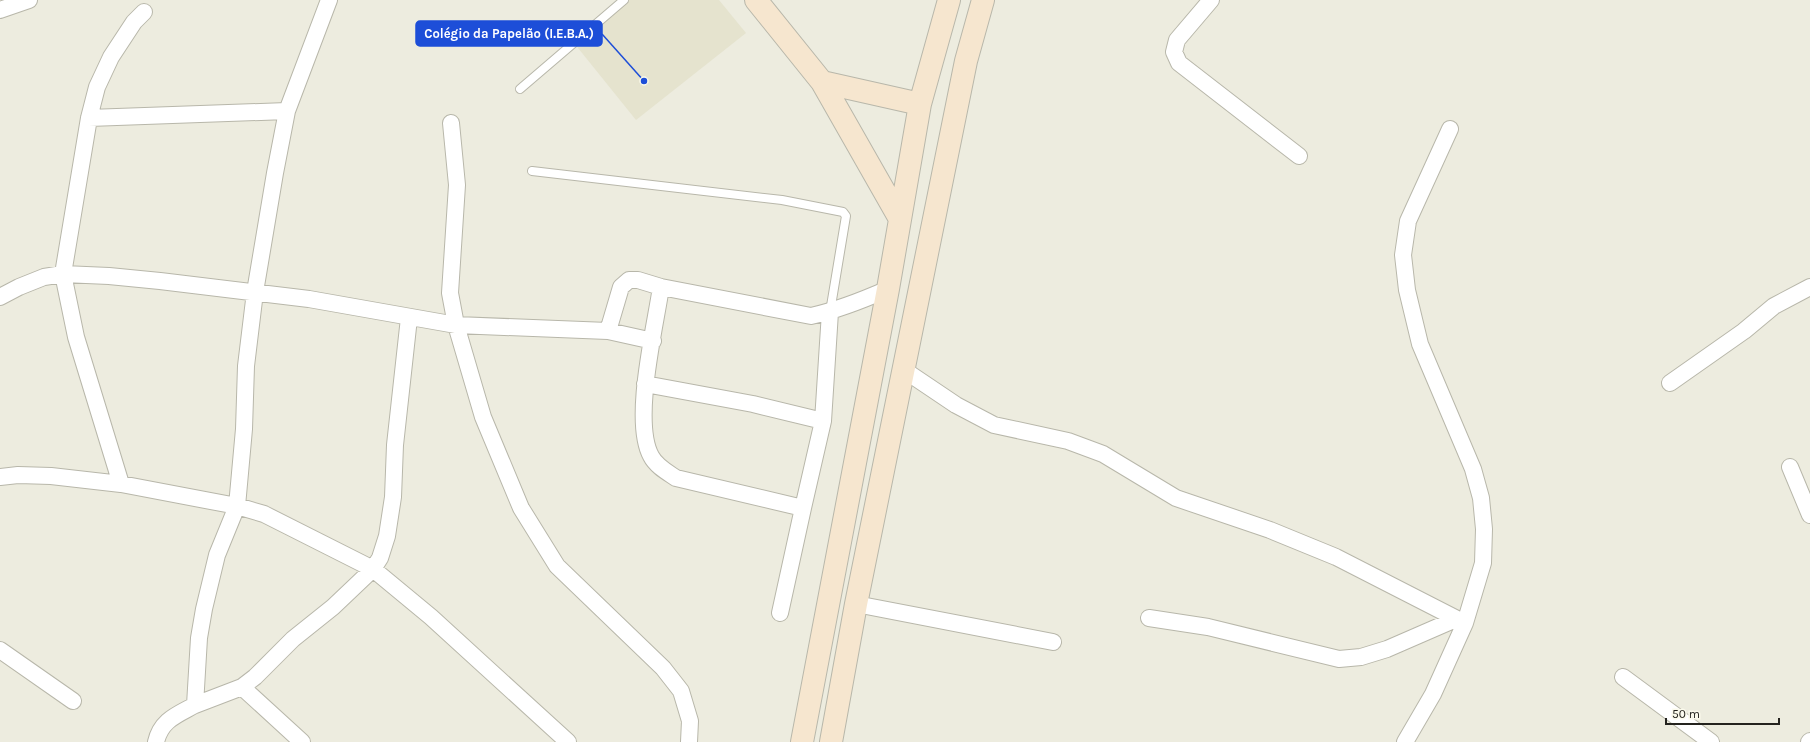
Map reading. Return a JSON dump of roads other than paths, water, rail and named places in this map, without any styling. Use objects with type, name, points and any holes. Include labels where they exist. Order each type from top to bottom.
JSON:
[{"type":"street","points":[[0,10],[29,0]]},
{"type":"street","points":[[195,705],[199,638],[204,609],[217,555],[237,506],[244,429],[246,366],[255,292],[287,111],[329,0]]},
{"type":"street","points":[[756,0],[822,82],[900,219]]},
{"type":"street","points":[[802,742],[888,289],[920,104],[949,0]]},
{"type":"street","points":[[831,742],[856,604],[966,61],[983,0]]},
{"type":"street","points":[[1211,0],[1176,40],[1174,52],[1179,63],[1299,156]]},
{"type":"street","points":[[120,484],[76,337],[63,274],[89,118],[96,87],[111,57],[134,22],[144,12]]},
{"type":"street","points":[[822,82],[920,104]]},
{"type":"street","points":[[89,118],[287,111]]},
{"type":"street","points":[[451,123],[457,185],[450,293],[456,325],[483,416],[521,508],[558,566],[663,668],[681,691],[690,721],[689,742]]},
{"type":"street","points":[[1405,742],[1433,694],[1484,564],[1484,529],[1481,498],[1470,462],[1420,344],[1407,290],[1403,255],[1408,221],[1450,129]]},
{"type":"street","points":[[0,296],[19,286],[63,274],[152,280],[255,292],[308,299],[409,318],[456,325],[608,331],[653,340]]},
{"type":"street","points":[[608,331],[621,288],[624,283],[629,280],[638,280],[662,287],[810,316],[830,312],[888,289]]},
{"type":"street","points":[[662,287],[645,384],[643,427],[651,457],[661,468],[676,478],[803,508]]},
{"type":"street","points":[[1670,383],[1744,331],[1774,306],[1810,287]]},
{"type":"street","points":[[780,613],[823,421],[830,312]]},
{"type":"street","points":[[156,742],[159,730],[172,717],[195,705],[242,687],[255,677],[293,639],[333,607],[373,569],[380,558],[388,536],[393,497],[395,445],[409,318]]},
{"type":"street","points":[[904,370],[956,405],[994,425],[1068,441],[1103,454],[1176,498],[1270,530],[1336,557],[1461,621]]},
{"type":"street","points":[[645,384],[753,404],[823,421]]},
{"type":"street","points":[[1790,467],[1810,515]]},
{"type":"street","points":[[0,476],[52,476],[120,484],[237,506],[264,514],[373,569],[431,617],[568,742]]},
{"type":"street","points":[[856,604],[1053,642]]},
{"type":"street","points":[[1149,618],[1208,627],[1339,658],[1361,657],[1387,649],[1461,621]]},
{"type":"street","points":[[0,650],[73,701]]},
{"type":"street","points":[[1623,677],[1711,742]]},
{"type":"street","points":[[242,687],[302,742]]},
{"type":"lane","points":[[520,89],[624,0]]},
{"type":"lane","points":[[532,171],[782,200],[843,212],[846,216],[830,312]]},
{"type":"place","name":"Colégio da Papelão (I.E.B.A.)","points":[[644,81]]}]
